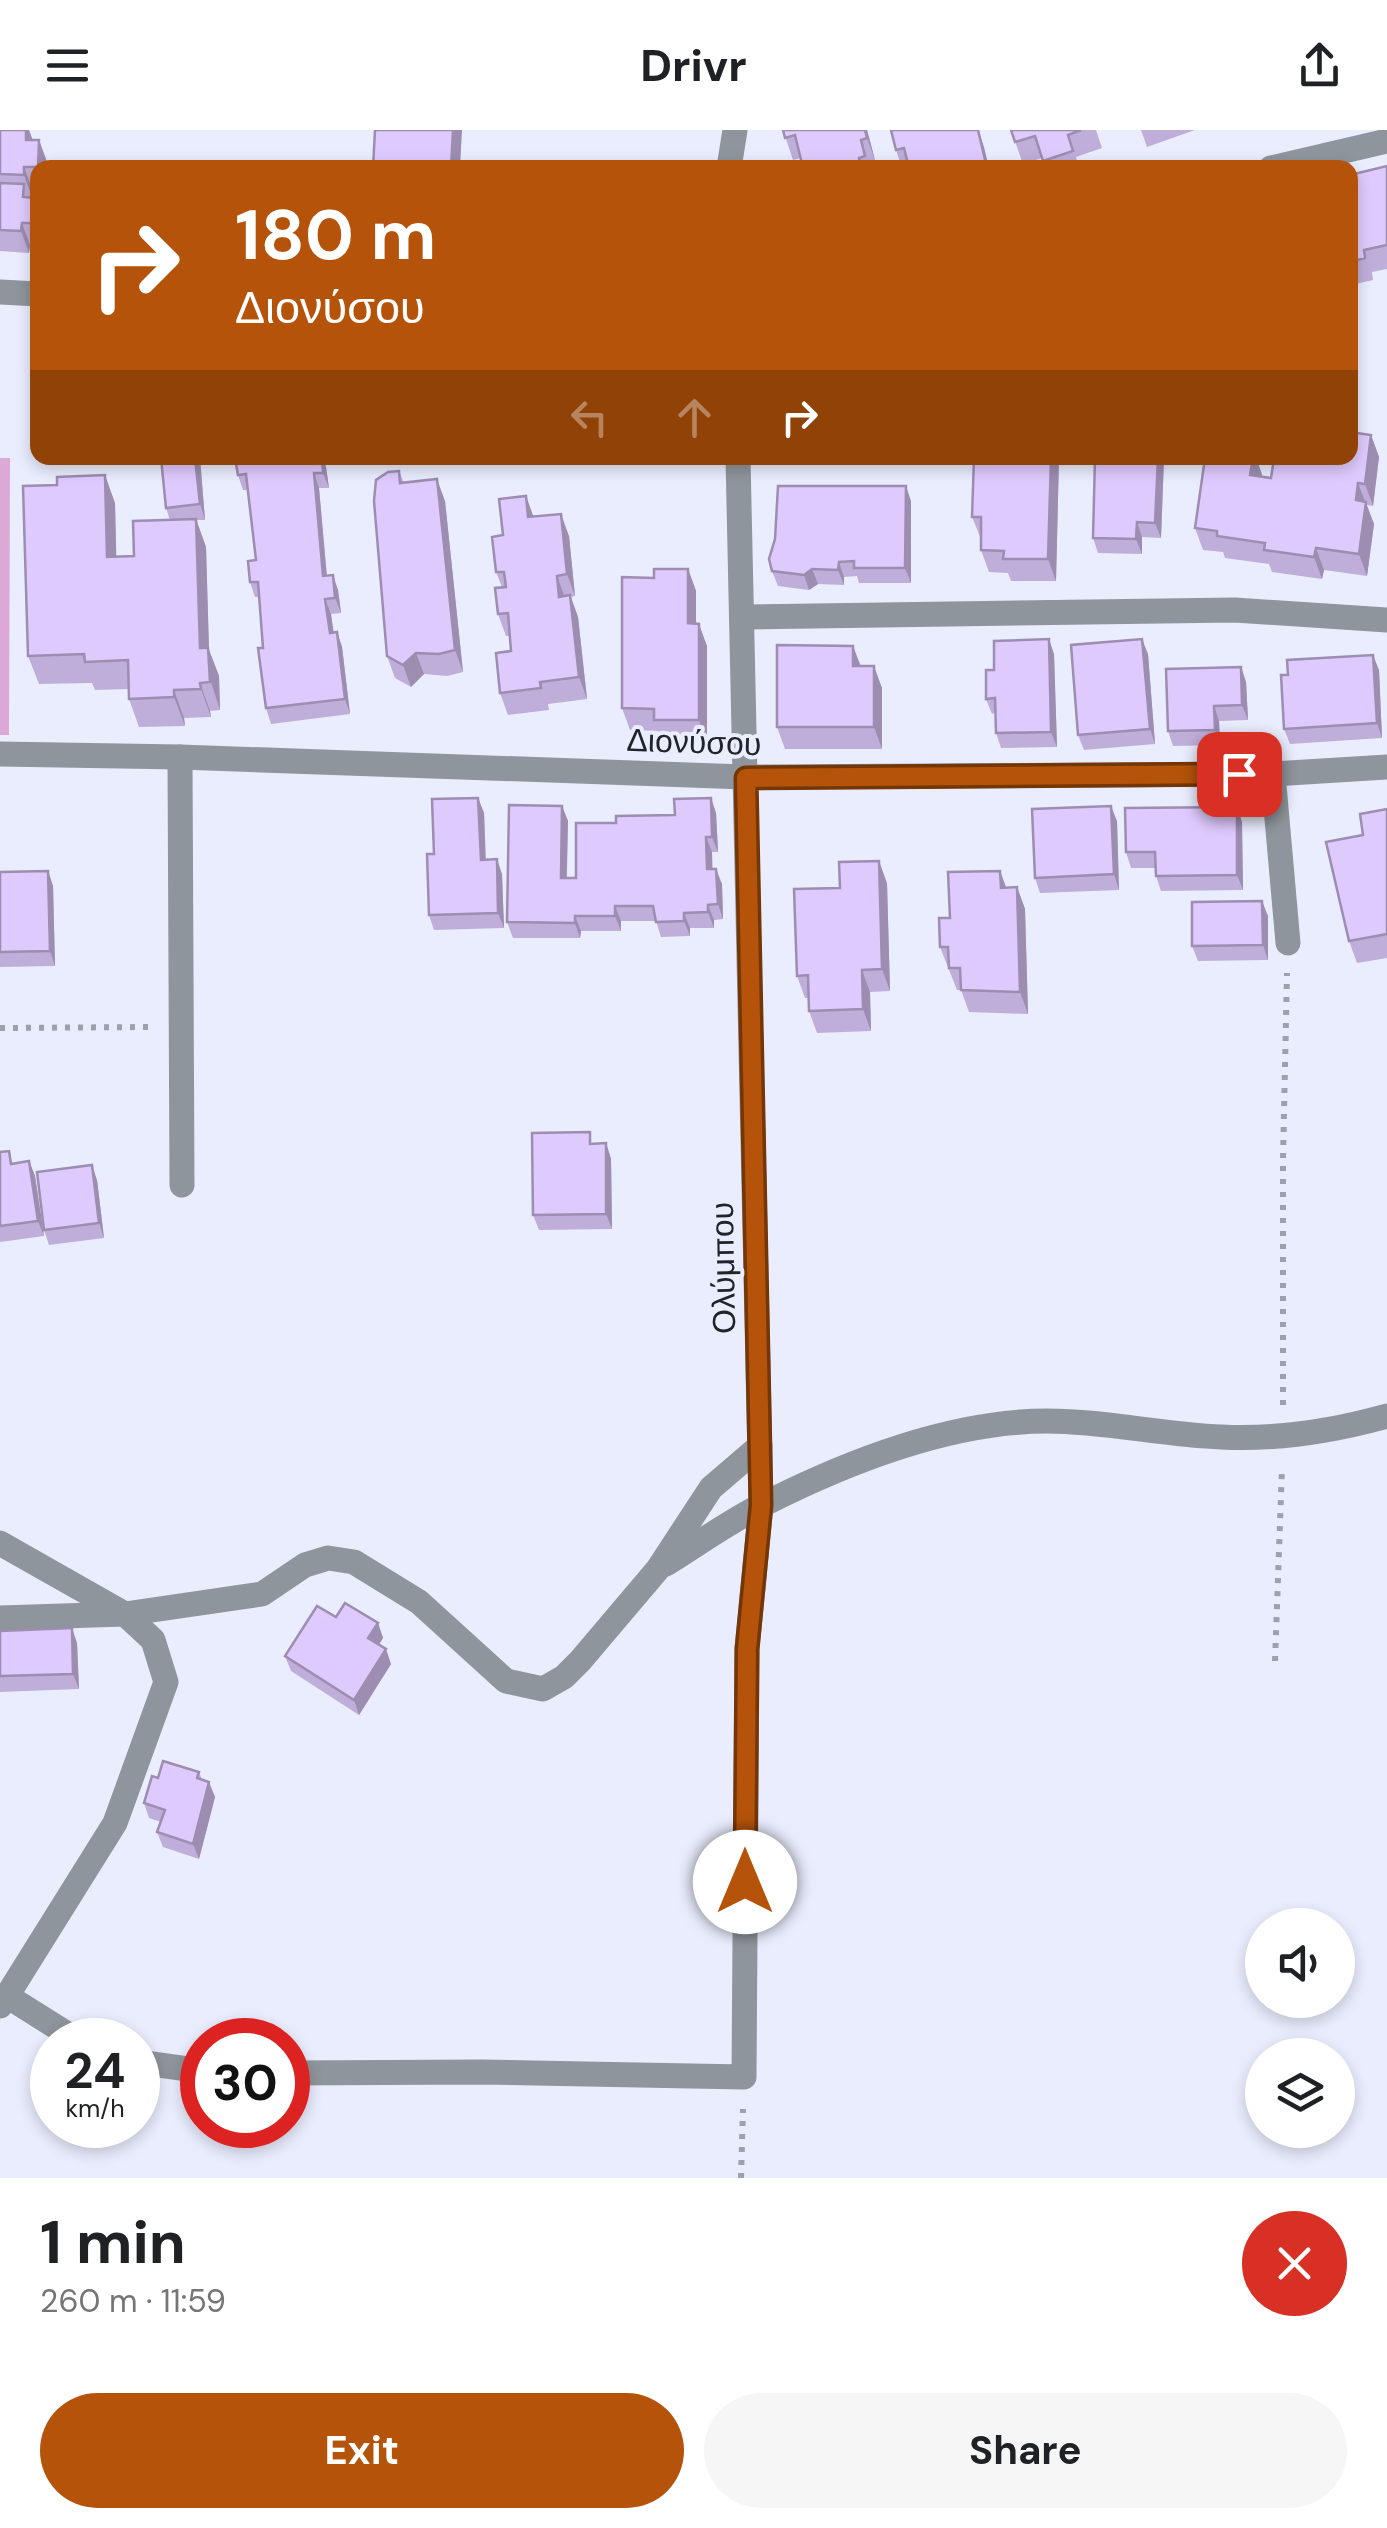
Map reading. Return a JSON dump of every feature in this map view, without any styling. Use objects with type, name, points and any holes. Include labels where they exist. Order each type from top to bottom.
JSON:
[{"type":"street","points":[[730,160],[735,130]]},
{"type":"street","points":[[1305,160],[1387,141]]},
{"type":"street","points":[[0,292],[30,294]]},
{"type":"street","name":"Ολύμπου","points":[[738,465],[761,1505],[747,1649],[744,2077]]},
{"type":"street","points":[[742,617],[1235,610],[1387,620]]},
{"type":"street","name":"Διονύσου","points":[[0,754],[746,778],[1272,774],[1387,768]]},
{"type":"street","points":[[180,757],[182,1185]]},
{"type":"street","points":[[1272,774],[1288,943]]},
{"type":"street","points":[[658,1570],[761,1505],[854,1464],[970,1428],[1043,1421],[1100,1422],[1221,1438],[1326,1431],[1387,1416]]},
{"type":"street","points":[[0,1618],[125,1614],[262,1594],[305,1565],[328,1558],[354,1562],[419,1602],[506,1681],[543,1689],[564,1677],[580,1661],[658,1570],[711,1488],[760,1446]]},
{"type":"street","points":[[0,1543],[125,1614],[152,1640],[166,1682],[116,1823],[4,2001],[36,2018]]},
{"type":"street","points":[[310,2073],[744,2077]]},
{"type":"path","points":[[1275,1661],[1286,1303],[1283,1159],[1288,943]]},
{"type":"path","points":[[0,1028],[182,1027]]},
{"type":"path","points":[[741,2178],[744,2077]]},
{"type":"shaded area","points":[[0,458],[10,458],[9,735],[0,735]]},
{"type":"building","points":[[0,130],[26,130],[26,140],[39,140],[38,160],[30,160],[24,175],[0,174]]},
{"type":"building","points":[[375,130],[453,130],[451,160],[373,160]]},
{"type":"building","points":[[783,130],[865,130],[867,138],[861,140],[865,156],[859,160],[801,160],[795,135],[785,138]]},
{"type":"building","points":[[891,130],[978,130],[985,160],[907,160],[904,148],[896,150]]},
{"type":"building","points":[[1011,130],[1081,130],[1068,135],[1073,151],[1046,160],[1043,160],[1035,136],[1015,142]]},
{"type":"building","points":[[1387,166],[1387,245],[1364,250],[1365,258],[1358,260],[1358,173]]},
{"type":"building","points":[[0,183],[24,184],[23,197],[30,198],[30,223],[22,223],[21,231],[0,230]]},
{"type":"building","points":[[1358,433],[1371,435],[1365,484],[1358,483],[1356,500],[1366,502],[1359,554],[1316,548],[1314,557],[1264,550],[1265,543],[1217,536],[1217,531],[1195,528],[1204,465],[1252,465],[1250,475],[1271,478],[1273,465],[1358,465]]},
{"type":"building","points":[[162,465],[196,465],[200,504],[166,508]]},
{"type":"building","points":[[236,465],[322,465],[323,473],[314,473],[323,576],[333,575],[335,598],[325,599],[330,633],[337,632],[345,699],[266,708],[258,648],[263,648],[258,582],[250,582],[248,561],[256,560],[246,474],[238,475]]},
{"type":"building","points":[[974,465],[1051,465],[1048,559],[1003,559],[1004,551],[981,550],[981,517],[972,517]]},
{"type":"building","points":[[1095,465],[1158,465],[1155,523],[1137,522],[1136,539],[1093,538]]},
{"type":"building","points":[[399,471],[400,483],[437,479],[455,650],[416,653],[403,665],[387,656],[374,501],[376,480],[388,472]]},
{"type":"building","points":[[105,475],[107,557],[134,556],[133,521],[196,519],[200,648],[208,648],[210,682],[200,683],[201,689],[174,690],[174,697],[129,699],[128,660],[85,662],[84,654],[28,656],[23,486],[57,485],[57,477]]},
{"type":"building","points":[[778,486],[906,486],[905,568],[854,568],[854,561],[839,562],[838,570],[812,569],[804,575],[772,571],[769,559],[775,539]]},
{"type":"building","points":[[526,496],[528,517],[561,514],[567,574],[557,576],[559,597],[570,595],[579,677],[540,682],[541,688],[500,693],[496,653],[511,651],[508,613],[498,614],[495,588],[506,587],[504,572],[496,572],[492,537],[503,535],[499,499]]},
{"type":"building","points":[[654,569],[688,569],[688,623],[699,624],[699,720],[654,720],[654,709],[622,708],[622,577],[654,578]]},
{"type":"building","points":[[1049,639],[1051,732],[996,733],[995,698],[986,699],[986,670],[994,670],[994,641]]},
{"type":"building","points":[[1142,639],[1150,729],[1078,735],[1071,645]]},
{"type":"building","points":[[777,645],[853,646],[853,666],[874,666],[874,727],[777,727]]},
{"type":"building","points":[[1373,655],[1377,723],[1284,729],[1281,675],[1288,675],[1287,660]]},
{"type":"building","points":[[1241,667],[1242,705],[1214,706],[1215,730],[1168,731],[1166,669]]},
{"type":"building","points":[[478,798],[481,860],[497,859],[498,913],[429,915],[427,854],[434,854],[432,799]]},
{"type":"building","points":[[711,798],[712,837],[706,837],[707,869],[716,869],[718,904],[708,905],[708,912],[684,913],[684,921],[656,922],[653,906],[615,906],[615,916],[575,916],[575,923],[507,922],[509,805],[562,806],[561,878],[576,878],[576,823],[616,823],[616,816],[675,815],[674,799]]},
{"type":"building","points":[[1111,806],[1114,874],[1035,878],[1032,809]]},
{"type":"building","points":[[1237,807],[1237,875],[1156,876],[1155,852],[1126,852],[1125,808]]},
{"type":"building","points":[[1387,809],[1387,934],[1349,941],[1326,842],[1363,835],[1360,814]]},
{"type":"building","points":[[879,861],[882,969],[862,970],[863,1009],[809,1011],[808,975],[797,976],[794,889],[840,888],[839,862]]},
{"type":"building","points":[[48,871],[50,951],[0,952],[0,872]]},
{"type":"building","points":[[1000,871],[1001,888],[1017,887],[1020,992],[961,990],[960,968],[949,968],[948,947],[940,947],[939,918],[950,918],[948,872]]},
{"type":"building","points":[[1262,901],[1263,945],[1192,946],[1192,902]]},
{"type":"building","points":[[590,1132],[590,1144],[606,1143],[606,1214],[533,1215],[532,1133]]},
{"type":"building","points":[[9,1151],[11,1164],[29,1161],[38,1221],[0,1226],[0,1152]]},
{"type":"building","points":[[92,1165],[99,1223],[44,1230],[37,1172]]},
{"type":"building","points":[[345,1603],[378,1623],[368,1638],[386,1649],[354,1700],[285,1656],[317,1606],[336,1617]]},
{"type":"building","points":[[72,1628],[73,1674],[0,1676],[0,1631]]},
{"type":"building","points":[[163,1761],[199,1772],[197,1778],[209,1782],[193,1844],[157,1832],[165,1810],[144,1803],[152,1776],[158,1778]]},
{"type":"route","points":[[745,1882],[747,1649],[761,1505],[746,778],[1239,774]]}]
